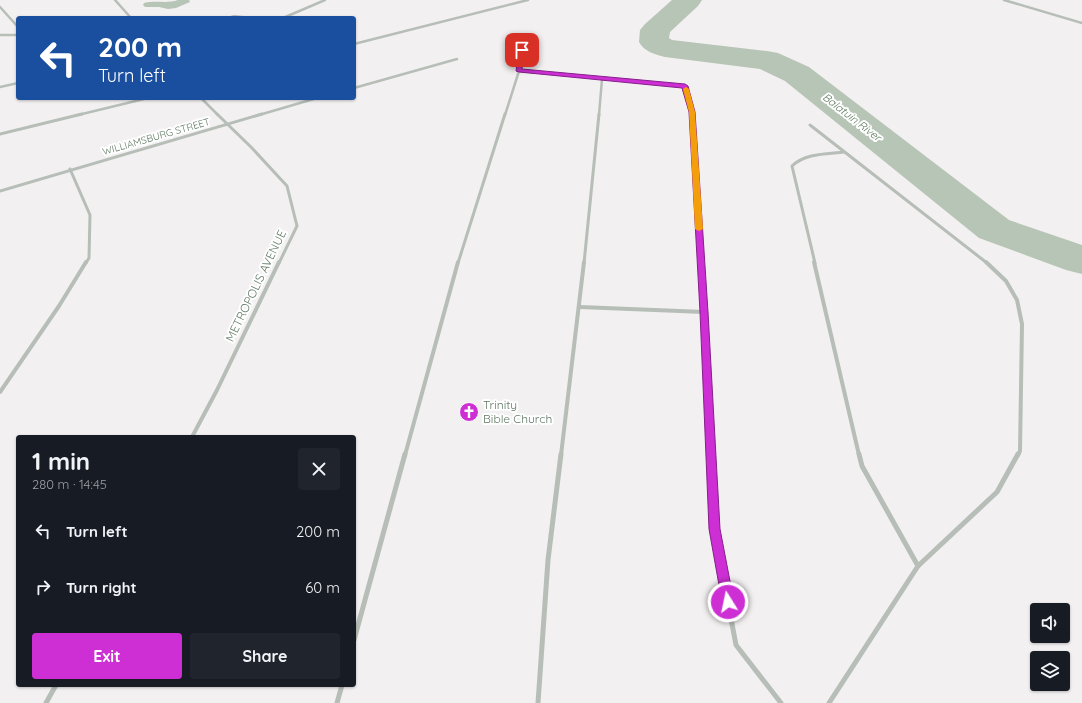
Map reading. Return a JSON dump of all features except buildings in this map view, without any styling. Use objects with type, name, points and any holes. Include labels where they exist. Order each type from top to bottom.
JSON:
[{"type":"street","points":[[115,0],[129,16]]},
{"type":"street","points":[[288,16],[324,0]]},
{"type":"street","points":[[356,43],[528,0]]},
{"type":"street","points":[[1004,0],[1082,23]]},
{"type":"street","points":[[0,7],[16,25]]},
{"type":"street","points":[[0,35],[16,35]]},
{"type":"street","points":[[356,633],[454,276],[519,71],[522,50]]},
{"type":"street","points":[[356,87],[457,59]]},
{"type":"street","points":[[519,71],[685,86],[692,112],[704,312],[714,529],[736,645],[781,703]]},
{"type":"street","points":[[538,703],[548,560],[580,307],[602,79]]},
{"type":"street","points":[[0,87],[16,83]]},
{"type":"street","points":[[0,134],[140,100]]},
{"type":"street","name":"METROPOLIS AVENUE","points":[[193,435],[218,390],[297,226],[287,186],[252,148],[203,100]]},
{"type":"street","name":"WILLIAMSBURG STREET","points":[[0,191],[70,169],[310,100]]},
{"type":"street","points":[[810,125],[987,263],[1006,281],[1017,300],[1022,324],[1020,451],[997,492],[918,566],[829,703]]},
{"type":"street","points":[[844,152],[799,159],[792,166],[862,466],[918,566]]},
{"type":"street","points":[[0,392],[59,306],[89,258],[90,215],[70,169]]},
{"type":"street","points":[[580,307],[704,312]]},
{"type":"street","points":[[46,703],[55,687]]},
{"type":"street","points":[[337,703],[341,687]]},
{"type":"shaded area","points":[[189,0],[190,2],[176,8],[168,9],[159,7],[145,7],[143,5],[144,3],[148,2],[170,2]]},
{"type":"waterway","name":"Balatuin River","points":[[688,0],[655,30],[654,42],[665,48],[767,60],[797,74],[994,229],[1082,260]]},
{"type":"slow traffic","points":[[686,89],[692,112],[699,229]]},
{"type":"place","name":"Trinity Bible Church","points":[[469,412]]},
{"type":"route","points":[[522,50],[519,71],[685,86],[692,112],[704,312],[714,529],[728,602]]}]
